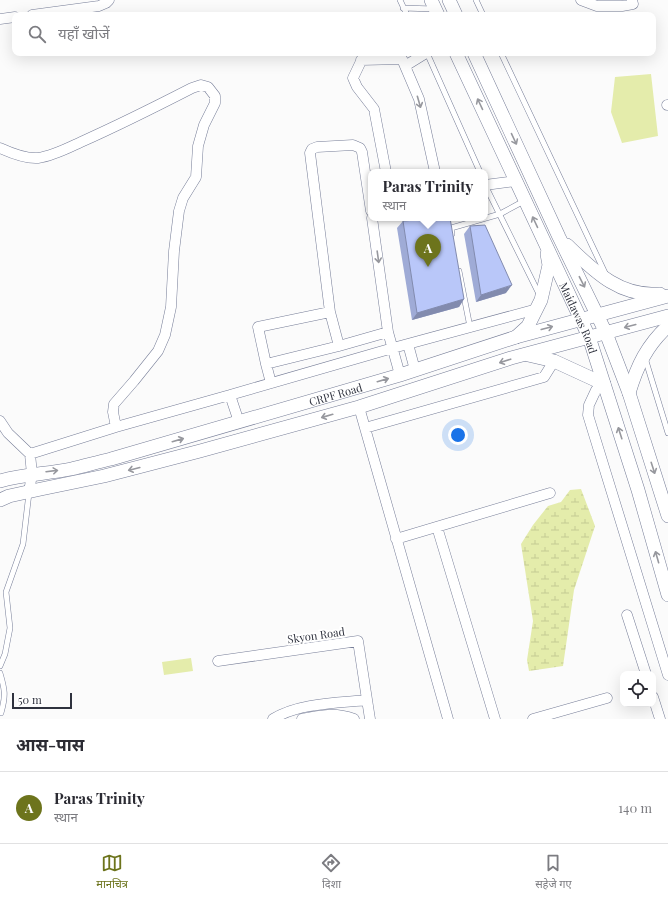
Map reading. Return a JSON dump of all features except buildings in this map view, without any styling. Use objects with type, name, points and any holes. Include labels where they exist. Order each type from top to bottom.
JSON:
[{"type":"street","points":[[54,12],[99,6],[106,3],[108,0]]},
{"type":"street","points":[[449,0],[455,12]]},
{"type":"street","points":[[580,0],[597,6],[622,6],[633,4],[632,0]]},
{"type":"street","points":[[0,19],[12,17]]},
{"type":"street","points":[[385,169],[374,109],[356,87],[353,78],[363,57],[402,59],[414,56]]},
{"type":"street","name":"Maidawas Road","points":[[457,56],[589,337],[638,490],[668,595]]},
{"type":"street","name":"Maidawas Road","points":[[475,56],[559,237],[606,333],[629,393],[668,516]]},
{"type":"street","points":[[402,59],[419,99],[434,169]]},
{"type":"street","points":[[0,148],[32,158],[39,158],[53,154],[117,126],[197,86],[205,85],[215,96],[215,103],[204,124],[198,146],[196,177],[183,198],[179,211],[174,251],[171,307],[165,335],[158,351],[114,404],[112,412],[116,427]]},
{"type":"street","points":[[339,346],[330,312],[313,182],[310,153],[312,149],[317,147],[353,145],[360,148],[368,192]]},
{"type":"street","points":[[488,185],[516,181]]},
{"type":"street","points":[[372,221],[388,332],[400,375]]},
{"type":"street","points":[[559,237],[592,269],[608,280],[632,292],[650,295],[668,295]]},
{"type":"street","points":[[516,336],[528,326],[539,305],[549,266],[544,242]]},
{"type":"street","name":"CRPF Road","points":[[0,481],[14,477],[70,469],[111,459],[400,375],[516,336],[668,295]]},
{"type":"street","points":[[30,454],[116,427],[470,327],[539,305]]},
{"type":"street","points":[[271,384],[258,327],[330,312]]},
{"type":"street","points":[[0,500],[9,496],[158,463],[357,407],[525,355],[668,316]]},
{"type":"street","points":[[629,393],[634,373],[644,355],[650,345],[668,326]]},
{"type":"street","points":[[266,364],[388,332]]},
{"type":"street","points":[[408,344],[415,370]]},
{"type":"street","points":[[525,355],[554,361],[605,385]]},
{"type":"street","points":[[365,428],[544,377],[554,361]]},
{"type":"street","points":[[605,385],[596,390],[589,405],[588,415],[668,675]]},
{"type":"street","points":[[351,389],[365,428],[448,719]]},
{"type":"street","points":[[230,395],[239,422]]},
{"type":"street","points":[[0,421],[8,434],[30,454],[32,474],[29,492]]},
{"type":"street","points":[[396,539],[550,493]]},
{"type":"street","points":[[437,526],[495,719]]},
{"type":"street","points":[[627,615],[645,671]]},
{"type":"street","name":"Skyon Road","points":[[218,662],[358,641],[370,719]]},
{"type":"street","points":[[533,719],[607,698]]},
{"type":"street","points":[[273,719],[299,709],[367,700]]},
{"type":"street","points":[[656,706],[660,719]]},
{"type":"street","points":[[302,719],[334,714],[344,715],[354,719]]},
{"type":"lane","points":[[400,0],[406,12]]},
{"type":"lane","points":[[476,0],[482,12]]},
{"type":"lane","points":[[404,8],[435,8]]},
{"type":"lane","points":[[427,56],[479,169]]},
{"type":"lane","points":[[502,56],[608,280]]},
{"type":"lane","points":[[488,191],[500,214],[539,305]]},
{"type":"lane","points":[[488,217],[500,214],[525,201]]},
{"type":"lane","points":[[454,243],[451,228],[476,221]]},
{"type":"lane","points":[[458,265],[470,327]]},
{"type":"lane","points":[[644,355],[668,433]]},
{"type":"lane","points":[[0,666],[5,654],[10,628],[6,592],[23,544],[29,492]]},
{"type":"lane","points":[[0,672],[4,686],[5,698],[1,713]]},
{"type":"green space","points":[[651,74],[658,136],[622,143],[611,112],[615,77]]},
{"type":"green space","points":[[581,489],[595,526],[574,590],[563,666],[529,671],[527,660],[533,621],[521,544],[533,525],[548,506],[561,502],[570,490]]},
{"type":"green space","points":[[191,658],[193,671],[164,675],[162,662]]},
{"type":"place","name":"Paras Trinity","points":[[428,267]]}]
